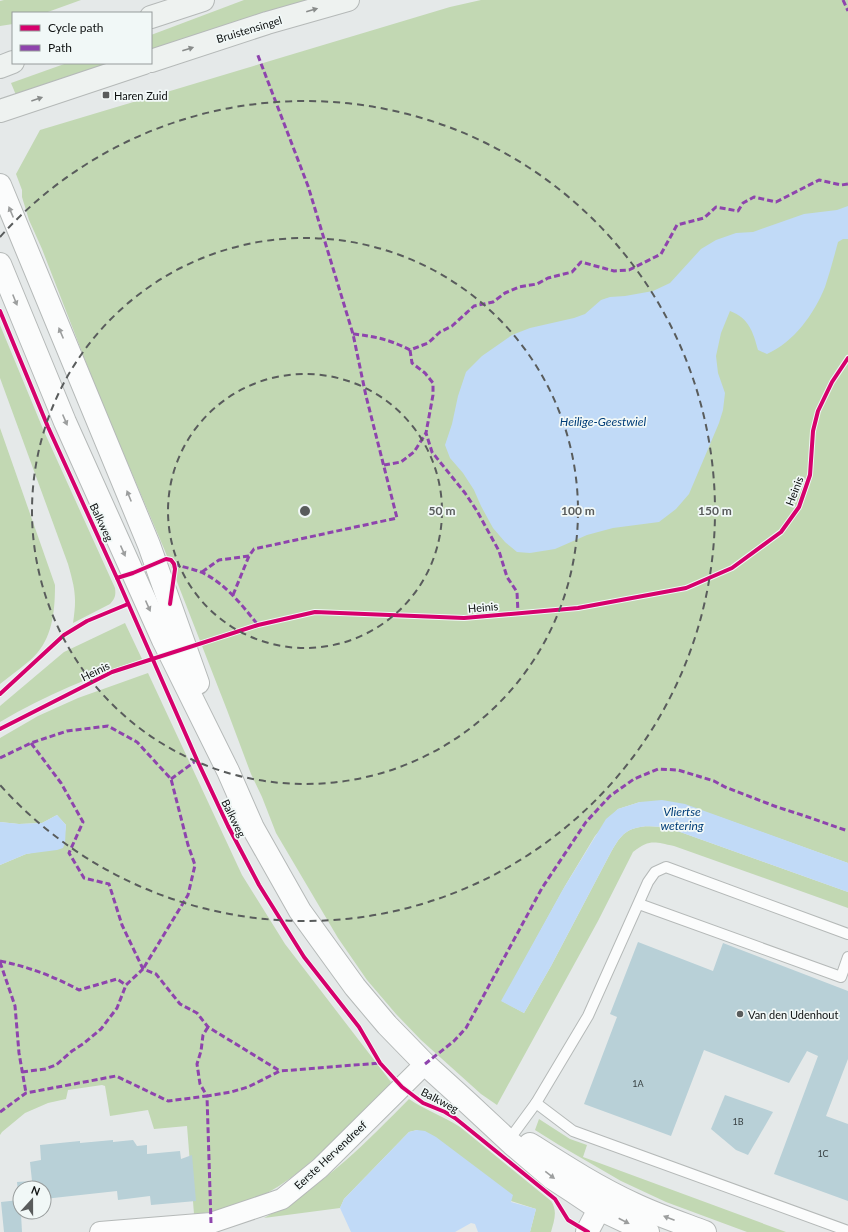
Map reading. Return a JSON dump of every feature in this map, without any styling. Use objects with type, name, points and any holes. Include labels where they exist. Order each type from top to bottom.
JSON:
[{"type":"main road","points":[[152,17],[203,0]]},
{"type":"main road","name":"Bruistensingel","points":[[152,61],[267,23],[348,0]]},
{"type":"main road","points":[[0,67],[12,62]]},
{"type":"main road","points":[[0,111],[141,64]]},
{"type":"street","name":"Balkweg","points":[[0,185],[149,545],[228,771]]},
{"type":"street","name":"Balkweg","points":[[0,264],[65,422],[163,640],[228,771],[253,828],[300,911],[355,987],[387,1025],[425,1064],[512,1144],[552,1178],[604,1200],[634,1204],[705,1232]]},
{"type":"street","name":"Eerste Hervendreef","points":[[100,1232],[211,1223],[232,1224],[282,1199],[320,1168],[425,1064]]},
{"type":"street","name":"Balkweg","points":[[468,1103],[562,1164],[604,1200],[648,1232]]},
{"type":"street","points":[[587,1232],[604,1200]]},
{"type":"lane","points":[[514,1133],[536,1103],[588,1016],[648,882],[654,872],[666,867],[848,934]]},
{"type":"lane","points":[[639,904],[841,977],[848,957]]},
{"type":"lane","points":[[536,1103],[573,1130],[848,1231]]},
{"type":"green space","points":[[81,0],[48,12],[12,12],[12,24],[0,26],[0,1]]},
{"type":"green space","points":[[244,0],[310,0],[152,50],[152,35]]},
{"type":"green space","points":[[481,0],[848,0],[848,863],[714,815],[640,802],[618,809],[595,836],[565,886],[502,1001],[524,1013],[551,966],[611,852],[626,833],[631,829],[638,827],[650,826],[669,828],[848,892],[848,908],[674,846],[657,843],[648,843],[644,845],[633,852],[598,921],[497,1105],[481,1094],[421,1040],[367,980],[338,938],[276,833],[251,774],[165,551],[99,396],[42,249],[29,220],[22,197],[22,190],[16,174],[40,130],[450,7]]},
{"type":"green space","points":[[64,64],[109,64],[16,95],[11,83]]},
{"type":"green space","points":[[0,325],[43,429],[115,588],[115,597],[110,604],[73,623],[75,593],[68,564],[0,378]]},
{"type":"green space","points":[[0,428],[55,585],[52,620],[43,645],[30,660],[0,684]]},
{"type":"green space","points":[[125,623],[142,659],[105,672],[70,687],[34,703],[0,722],[0,706],[64,652]]},
{"type":"green space","points":[[148,673],[242,875],[285,944],[391,1082],[379,1096],[324,1149],[302,1169],[279,1186],[258,1197],[222,1210],[194,1214],[187,1126],[154,1129],[148,1110],[110,1116],[105,1086],[102,1085],[68,1090],[66,1099],[48,1103],[25,1113],[0,1135],[0,865],[26,854],[36,852],[64,839],[66,825],[57,815],[42,823],[19,824],[0,822],[0,738],[38,716],[78,698]]},
{"type":"green space","points":[[409,1099],[460,1127],[551,1201],[555,1212],[551,1232],[530,1232],[536,1209],[511,1201],[417,1130],[409,1132],[344,1199],[340,1208],[264,1218],[306,1192],[336,1169]]},
{"type":"green space","points":[[539,1119],[570,1139],[587,1145],[583,1157],[786,1232],[747,1232],[666,1202],[621,1181],[535,1130]]},
{"type":"water","name":"Heilige-Geestwiel","points":[[848,206],[848,239],[843,239],[838,242],[825,287],[809,317],[794,335],[777,349],[767,354],[758,350],[752,332],[746,322],[730,311],[721,333],[716,356],[718,373],[725,393],[723,410],[689,494],[676,509],[659,522],[613,528],[587,535],[555,549],[530,553],[517,552],[505,542],[493,528],[474,490],[463,473],[450,458],[445,445],[466,372],[482,356],[512,335],[530,328],[585,314],[601,300],[610,297],[653,291],[670,283],[701,249],[716,240],[736,233],[753,232],[804,214],[837,210]]},
{"type":"water","name":"Vliertse wetering","points":[[662,800],[685,804],[848,863],[848,892],[669,828],[644,826],[631,829],[620,839],[611,852],[551,966],[524,1013],[501,1001],[562,891],[606,819],[618,809],[640,802]]},
{"type":"water","points":[[57,815],[66,825],[65,843],[63,848],[26,854],[0,865],[0,822],[19,824],[42,823]]},
{"type":"water","points":[[417,1130],[425,1131],[436,1137],[513,1195],[511,1202],[536,1209],[530,1232],[478,1232],[475,1224],[471,1223],[455,1232],[351,1232],[340,1208],[344,1199],[409,1132]]},
{"type":"building","points":[[638,942],[713,971],[723,943],[848,991],[848,1059],[826,1116],[848,1124],[848,1201],[774,1174],[818,1056],[807,1051],[789,1083],[704,1050],[671,1136],[584,1104],[617,1017],[610,1014]]},
{"type":"building","points":[[725,1095],[773,1112],[748,1155],[736,1150],[711,1129]]},
{"type":"building","points":[[133,1140],[137,1146],[147,1145],[147,1154],[180,1151],[181,1159],[192,1155],[196,1201],[151,1205],[150,1196],[118,1200],[117,1191],[52,1198],[52,1180],[32,1180],[30,1162],[41,1160],[40,1145],[80,1141],[80,1143]]},
{"type":"building","points":[[12,1201],[12,1220],[21,1220],[22,1232],[4,1232],[1,1202]]},
{"type":"marked path","points":[[843,0],[848,11]]},
{"type":"marked path","points":[[233,595],[249,556],[254,549],[397,518],[366,396],[353,334],[308,186],[257,53]]},
{"type":"marked path","points":[[353,334],[382,339],[410,350],[428,343],[440,332],[452,326],[474,306],[493,302],[505,293],[519,287],[537,284],[548,278],[572,272],[581,262],[614,271],[629,270],[661,254],[677,225],[704,218],[716,207],[738,211],[743,203],[754,197],[776,202],[819,180],[841,185],[848,184]]},
{"type":"marked path","points":[[410,350],[412,363],[425,373],[433,383],[433,395],[426,433],[432,452],[465,493],[477,511],[499,551],[507,577],[517,592],[518,613]]},
{"type":"marked path","points":[[384,465],[401,462],[414,452],[426,433]]},
{"type":"marked path","points":[[202,572],[219,560],[249,556]]},
{"type":"marked path","points":[[174,564],[201,572],[218,582],[246,610],[258,625]]},
{"type":"marked path","points":[[0,758],[31,743],[67,731],[108,726],[137,742],[171,779],[188,845],[195,865],[188,895],[143,969]]},
{"type":"marked path","points":[[31,743],[61,783],[83,822],[69,853],[84,878],[109,884],[122,925],[143,969]]},
{"type":"marked path","points":[[171,779],[197,760]]},
{"type":"marked path","points":[[425,1064],[454,1041],[466,1028],[542,888],[586,822],[610,796],[634,779],[658,769],[678,770],[714,781],[725,787],[777,807],[848,831]]},
{"type":"marked path","points":[[0,961],[41,972],[79,990],[117,979],[126,985],[143,969],[156,974],[180,1004],[197,1013],[208,1027],[280,1071]]},
{"type":"marked path","points":[[0,962],[15,1006],[19,1053],[26,1093]]},
{"type":"marked path","points":[[22,1072],[45,1069],[56,1065],[101,1029],[117,1008],[126,985]]},
{"type":"marked path","points":[[208,1027],[203,1035],[201,1051],[197,1064],[200,1084],[207,1096],[231,1092],[248,1087],[280,1071],[380,1063]]},
{"type":"marked path","points":[[0,1112],[26,1093],[116,1076],[168,1101],[207,1096],[211,1223]]},
{"type":"cycle path","points":[[0,311],[48,427],[228,826],[259,885],[304,957],[359,1027],[380,1063],[402,1087],[423,1103],[455,1118],[555,1199],[568,1220],[588,1232]]},
{"type":"cycle path","name":"Heinis","points":[[0,729],[112,672],[258,625],[315,612],[464,618],[578,608],[686,588],[732,568],[781,532],[799,507],[810,475],[813,431],[818,411],[832,382],[848,358]]},
{"type":"cycle path","points":[[117,578],[166,559],[171,560],[175,569],[170,604]]},
{"type":"cycle path","points":[[0,694],[64,635],[87,621],[128,604]]},
{"type":"place","name":"Haren Zuid","points":[[106,95]]},
{"type":"place","name":"Van den Udenhout","points":[[740,1014]]}]
